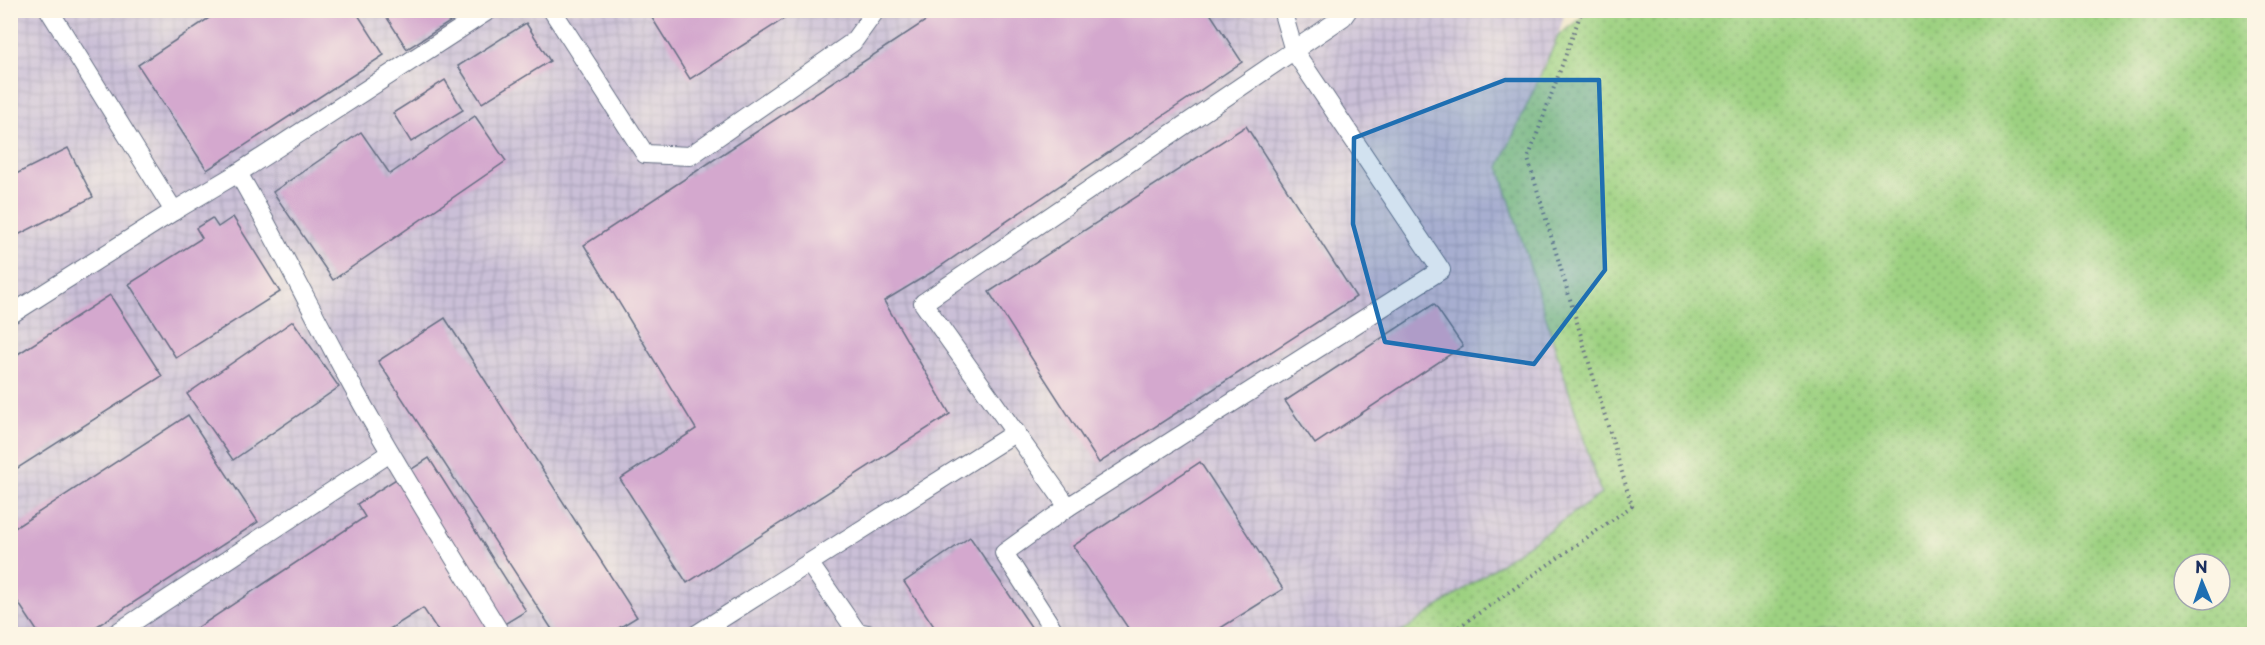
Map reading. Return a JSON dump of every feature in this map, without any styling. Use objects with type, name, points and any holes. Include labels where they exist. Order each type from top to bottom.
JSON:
[{"type":"lane","points":[[49,10],[174,211]]},
{"type":"lane","points":[[10,315],[238,173],[489,10]]},
{"type":"lane","points":[[552,10],[645,154],[690,156],[854,42],[876,10]]},
{"type":"lane","points":[[1056,634],[1004,553],[1068,507],[1442,270],[1294,51],[1282,10]]},
{"type":"lane","points":[[1068,507],[923,303],[1294,51],[1343,17],[1348,10]]},
{"type":"lane","points":[[238,173],[270,228],[390,453],[501,634]]},
{"type":"lane","points":[[697,634],[1016,432]]},
{"type":"lane","points":[[115,634],[390,453]]},
{"type":"lane","points":[[809,563],[857,632],[868,634]]},
{"type":"path","points":[[1449,634],[1632,506],[1528,159],[1582,10]]},
{"type":"highlighted area","points":[[1505,80],[1599,80],[1605,270],[1534,364],[1385,342],[1353,224],[1354,138]]},
{"type":"shaded area","points":[[10,11],[1565,11],[1558,37],[1499,167],[1601,494],[1399,634],[11,634]]},
{"type":"green space","points":[[1591,10],[2254,11],[2254,634],[1399,634],[1601,494],[1499,167],[1558,36]]},
{"type":"building","points":[[221,10],[355,10],[384,55],[207,170],[138,65]]},
{"type":"building","points":[[382,10],[469,10],[407,49]]},
{"type":"building","points":[[647,10],[798,10],[690,79]]},
{"type":"building","points":[[942,10],[1208,10],[1242,62],[932,272],[884,301],[950,414],[687,583],[620,479],[696,429],[584,245]]},
{"type":"building","points":[[526,23],[550,61],[482,103],[458,66]]},
{"type":"building","points":[[445,80],[463,110],[411,142],[393,113]]},
{"type":"building","points":[[475,116],[506,161],[333,280],[273,192],[361,132],[390,174]]},
{"type":"building","points":[[1246,126],[1356,297],[1099,463],[989,292]]},
{"type":"building","points":[[68,148],[93,197],[10,239],[10,177]]},
{"type":"building","points":[[233,217],[280,292],[176,358],[129,284],[202,238],[196,228],[212,218],[218,227]]},
{"type":"building","points":[[110,295],[162,376],[10,473],[10,359]]},
{"type":"building","points":[[1434,304],[1463,346],[1315,444],[1285,401]]},
{"type":"building","points":[[445,318],[637,617],[609,634],[555,634],[378,361]]},
{"type":"building","points":[[293,321],[339,387],[233,460],[187,394]]},
{"type":"building","points":[[188,415],[258,522],[85,634],[39,634],[10,590],[10,531]]},
{"type":"building","points":[[429,458],[526,611],[488,634],[440,634],[423,608],[382,634],[188,634],[365,517],[357,504]]},
{"type":"building","points":[[1200,462],[1283,589],[1211,634],[1132,634],[1073,546]]},
{"type":"building","points":[[970,537],[1036,634],[939,634],[904,582]]}]
